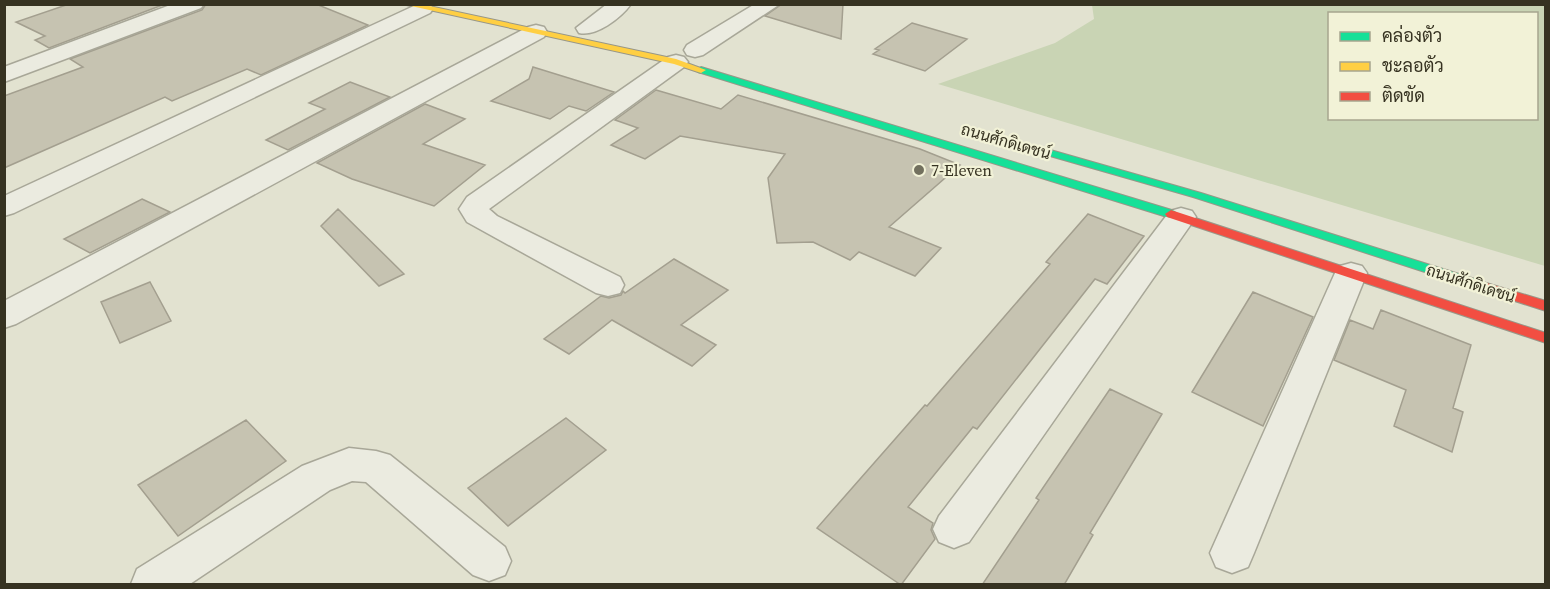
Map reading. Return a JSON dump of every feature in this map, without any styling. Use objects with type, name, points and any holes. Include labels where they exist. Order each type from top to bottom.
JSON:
[{"type":"main road","points":[[460,4],[609,33]]},
{"type":"main road","points":[[415,7],[536,32],[717,56]]},
{"type":"main road","points":[[685,53],[1545,338]]},
{"type":"main road","name":"ถนนศักดิเดชน์","points":[[1024,146],[1207,198],[1545,306]]},
{"type":"street","points":[[4,75],[194,4]]},
{"type":"street","points":[[587,28],[621,4]]},
{"type":"street","points":[[608,285],[486,222],[477,216],[474,209],[477,203],[685,53],[770,4]]},
{"type":"street","points":[[4,207],[415,7]]},
{"type":"street","points":[[4,316],[536,32]]},
{"type":"street","points":[[954,529],[1181,217]]},
{"type":"street","points":[[1232,553],[1351,273]]},
{"type":"street","points":[[153,585],[316,478],[349,464],[376,467],[489,561]]},
{"type":"green space","points":[[1092,5],[1545,5],[1545,266],[938,84],[1055,43],[1094,19]]},
{"type":"building","points":[[69,4],[165,4],[49,48],[35,40],[45,36],[16,22]]},
{"type":"building","points":[[206,4],[316,4],[368,25],[261,75],[247,69],[172,101],[165,97],[4,168],[4,96],[83,67],[70,59],[202,10]]},
{"type":"building","points":[[782,4],[843,4],[841,39],[765,16]]},
{"type":"building","points":[[912,23],[967,39],[925,71],[873,54],[879,50],[875,49]]},
{"type":"building","points":[[533,67],[614,92],[586,111],[569,106],[550,119],[491,101],[529,79]]},
{"type":"building","points":[[350,82],[390,97],[288,150],[266,140],[325,109],[309,103]]},
{"type":"building","points":[[656,90],[721,109],[738,95],[920,149],[960,165],[889,227],[941,248],[915,276],[859,252],[850,260],[813,242],[777,243],[768,178],[785,154],[680,136],[645,159],[611,145],[638,128],[615,120]]},
{"type":"building","points":[[425,104],[465,119],[423,144],[485,165],[434,206],[352,179],[317,163]]},
{"type":"building","points":[[142,199],[170,212],[90,253],[64,239]]},
{"type":"building","points":[[338,209],[404,274],[379,286],[321,226]]},
{"type":"building","points":[[1088,214],[1144,236],[1107,284],[1095,279],[977,429],[973,427],[908,507],[933,523],[931,530],[935,539],[901,585],[817,528],[1050,264],[1046,262]]},
{"type":"building","points":[[674,259],[728,290],[681,325],[716,345],[692,366],[612,320],[569,354],[544,339],[601,296],[609,298],[621,295],[623,291],[625,293]]},
{"type":"building","points":[[150,282],[171,321],[120,343],[101,302]]},
{"type":"building","points":[[1253,292],[1313,317],[1263,426],[1192,392]]},
{"type":"building","points":[[1381,310],[1471,345],[1453,408],[1463,412],[1452,452],[1394,426],[1406,390],[1334,360],[1350,320],[1373,329]]},
{"type":"building","points":[[1110,389],[1162,414],[1090,533],[1093,535],[1064,585],[982,585],[1039,500],[1036,498]]},
{"type":"building","points":[[566,418],[606,450],[508,526],[468,488]]},
{"type":"building","points":[[246,420],[286,461],[178,536],[138,485]]},
{"type":"traffic: fast","points":[[701,70],[1171,214]]},
{"type":"traffic: fast","points":[[1040,150],[1197,195],[1470,282]]},
{"type":"traffic: slow","points":[[406,4],[676,62],[701,70]]},
{"type":"traffic: jam","points":[[1171,214],[1546,338]]},
{"type":"traffic: jam","points":[[1470,282],[1546,306]]},
{"type":"place","name":"7-Eleven","points":[[919,170]]}]
